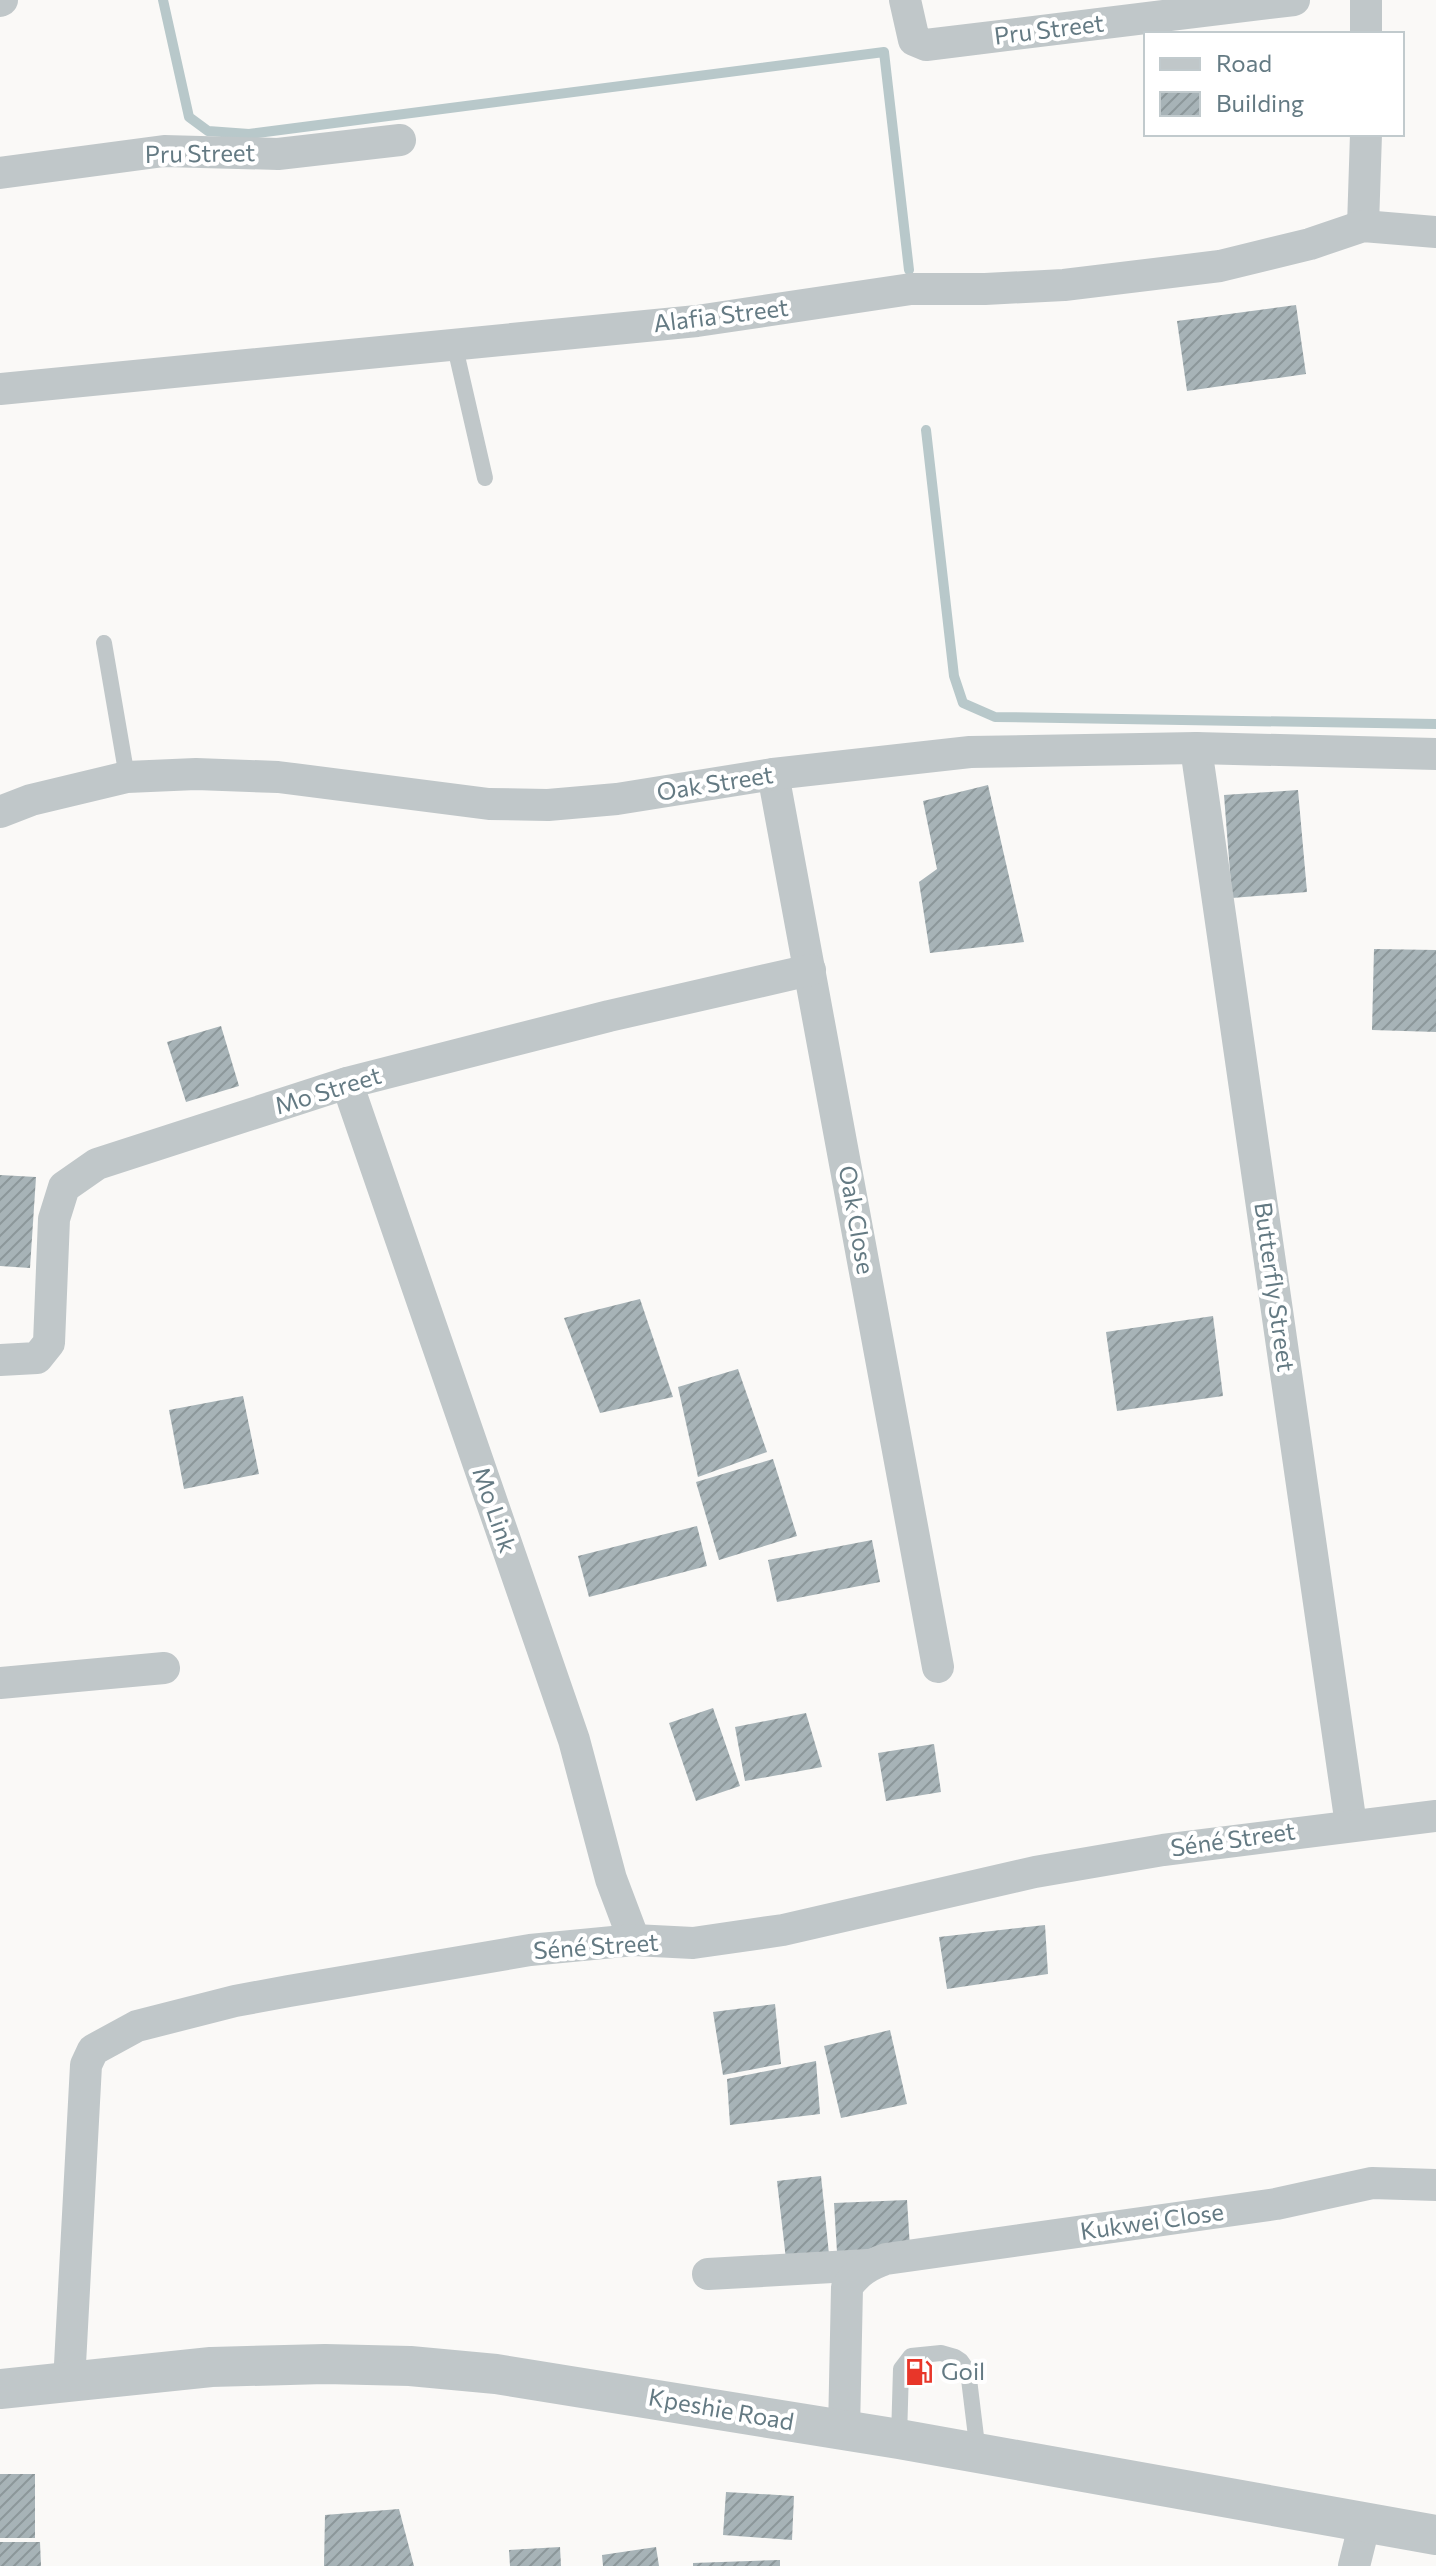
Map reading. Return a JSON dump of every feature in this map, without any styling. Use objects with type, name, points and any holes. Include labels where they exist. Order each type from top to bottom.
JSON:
[{"type":"street","name":"Pru Street","points":[[907,14],[914,40],[926,45],[1294,0]]},
{"type":"street","points":[[1366,0],[1366,32]]},
{"type":"street","points":[[1363,226],[1366,136]]},
{"type":"street","name":"Pru Street","points":[[0,173],[164,151],[278,154],[400,140]]},
{"type":"street","name":"Alafia Street","points":[[0,389],[697,321],[911,289],[1064,285],[1220,266],[1310,244],[1363,226],[1436,232]]},
{"type":"street","name":"Oak Street","points":[[0,812],[31,800],[127,777],[196,774],[278,777],[489,804],[548,805],[617,799],[773,774],[970,752],[1196,748],[1436,754]]},
{"type":"street","name":"Butterfly Street","points":[[1196,748],[1351,1825]]},
{"type":"street","name":"Oak Close","points":[[773,774],[938,1667]]},
{"type":"street","name":"Mo Street","points":[[0,1360],[37,1358],[49,1343],[54,1219],[64,1187],[97,1164],[347,1083],[609,1016],[810,970]]},
{"type":"street","name":"Mo Link","points":[[347,1083],[574,1740],[611,1879],[634,1940]]},
{"type":"street","points":[[0,1683],[164,1668]]},
{"type":"street","name":"Séné Street","points":[[69,2383],[86,2065],[93,2050],[137,2026],[235,2001],[530,1950],[634,1940],[693,1943],[783,1930],[1035,1872],[1163,1850],[1436,1816]]},
{"type":"street","name":"Kukwei Close","points":[[708,2274],[868,2265],[930,2252],[1276,2204],[1372,2183],[1436,2185]]},
{"type":"street","points":[[844,2431],[847,2287],[855,2275],[868,2265]]},
{"type":"street","name":"Kpeshie Road","points":[[0,2389],[211,2367],[325,2364],[410,2366],[555,2382],[899,2439],[1436,2535]]},
{"type":"street","points":[[1354,2566],[1365,2522]]},
{"type":"lane","points":[[454,343],[485,478]]},
{"type":"lane","points":[[104,643],[127,777]]},
{"type":"lane","points":[[899,2439],[901,2369],[911,2356],[941,2353],[955,2357],[968,2371],[978,2453]]},
{"type":"building","points":[[1296,305],[1306,374],[1187,391],[1177,321]]},
{"type":"building","points":[[988,785],[1024,942],[930,953],[919,882],[937,869],[923,801]]},
{"type":"building","points":[[1298,790],[1307,892],[1232,898],[1224,795]]},
{"type":"building","points":[[1374,949],[1436,950],[1436,1032],[1372,1030]]},
{"type":"building","points":[[221,1026],[239,1086],[186,1102],[167,1042]]},
{"type":"building","points":[[0,1175],[36,1177],[30,1268],[0,1266]]},
{"type":"building","points":[[640,1299],[673,1397],[600,1413],[564,1318]]},
{"type":"building","points":[[1213,1316],[1223,1396],[1117,1411],[1106,1332]]},
{"type":"building","points":[[738,1369],[767,1452],[698,1477],[678,1387]]},
{"type":"building","points":[[243,1396],[259,1474],[184,1489],[169,1410]]},
{"type":"building","points":[[773,1459],[797,1536],[719,1560],[696,1482]]},
{"type":"building","points":[[697,1526],[707,1566],[589,1597],[578,1556]]},
{"type":"building","points":[[872,1540],[880,1582],[777,1602],[768,1560]]},
{"type":"building","points":[[713,1708],[740,1786],[696,1801],[669,1723]]},
{"type":"building","points":[[806,1713],[822,1767],[745,1781],[735,1727]]},
{"type":"building","points":[[934,1744],[941,1792],[886,1801],[878,1753]]},
{"type":"building","points":[[1045,1925],[1048,1974],[947,1989],[939,1937]]},
{"type":"building","points":[[775,2004],[781,2064],[723,2075],[713,2012]]},
{"type":"building","points":[[890,2030],[907,2104],[841,2118],[824,2046]]},
{"type":"building","points":[[816,2061],[820,2114],[730,2125],[727,2079]]},
{"type":"building","points":[[821,2176],[830,2264],[787,2268],[777,2181]]},
{"type":"building","points":[[907,2200],[910,2248],[837,2252],[834,2203]]},
{"type":"building","points":[[0,2474],[35,2474],[35,2538],[0,2538]]},
{"type":"building","points":[[726,2492],[794,2496],[792,2540],[723,2535]]},
{"type":"building","points":[[399,2509],[414,2566],[324,2566],[325,2515]]},
{"type":"building","points":[[0,2542],[40,2542],[41,2566],[0,2566]]},
{"type":"building","points":[[560,2547],[561,2566],[510,2566],[509,2550]]},
{"type":"building","points":[[656,2547],[659,2566],[603,2566],[602,2555]]},
{"type":"building","points":[[780,2560],[780,2566],[693,2566],[693,2563]]},
{"type":"waterway","points":[[163,0],[189,117],[208,131],[249,134],[884,52],[909,270]]},
{"type":"waterway","points":[[926,430],[954,676],[963,703],[995,717],[1436,724]]},
{"type":"place","name":"Goil","points":[[919,2372]]}]
